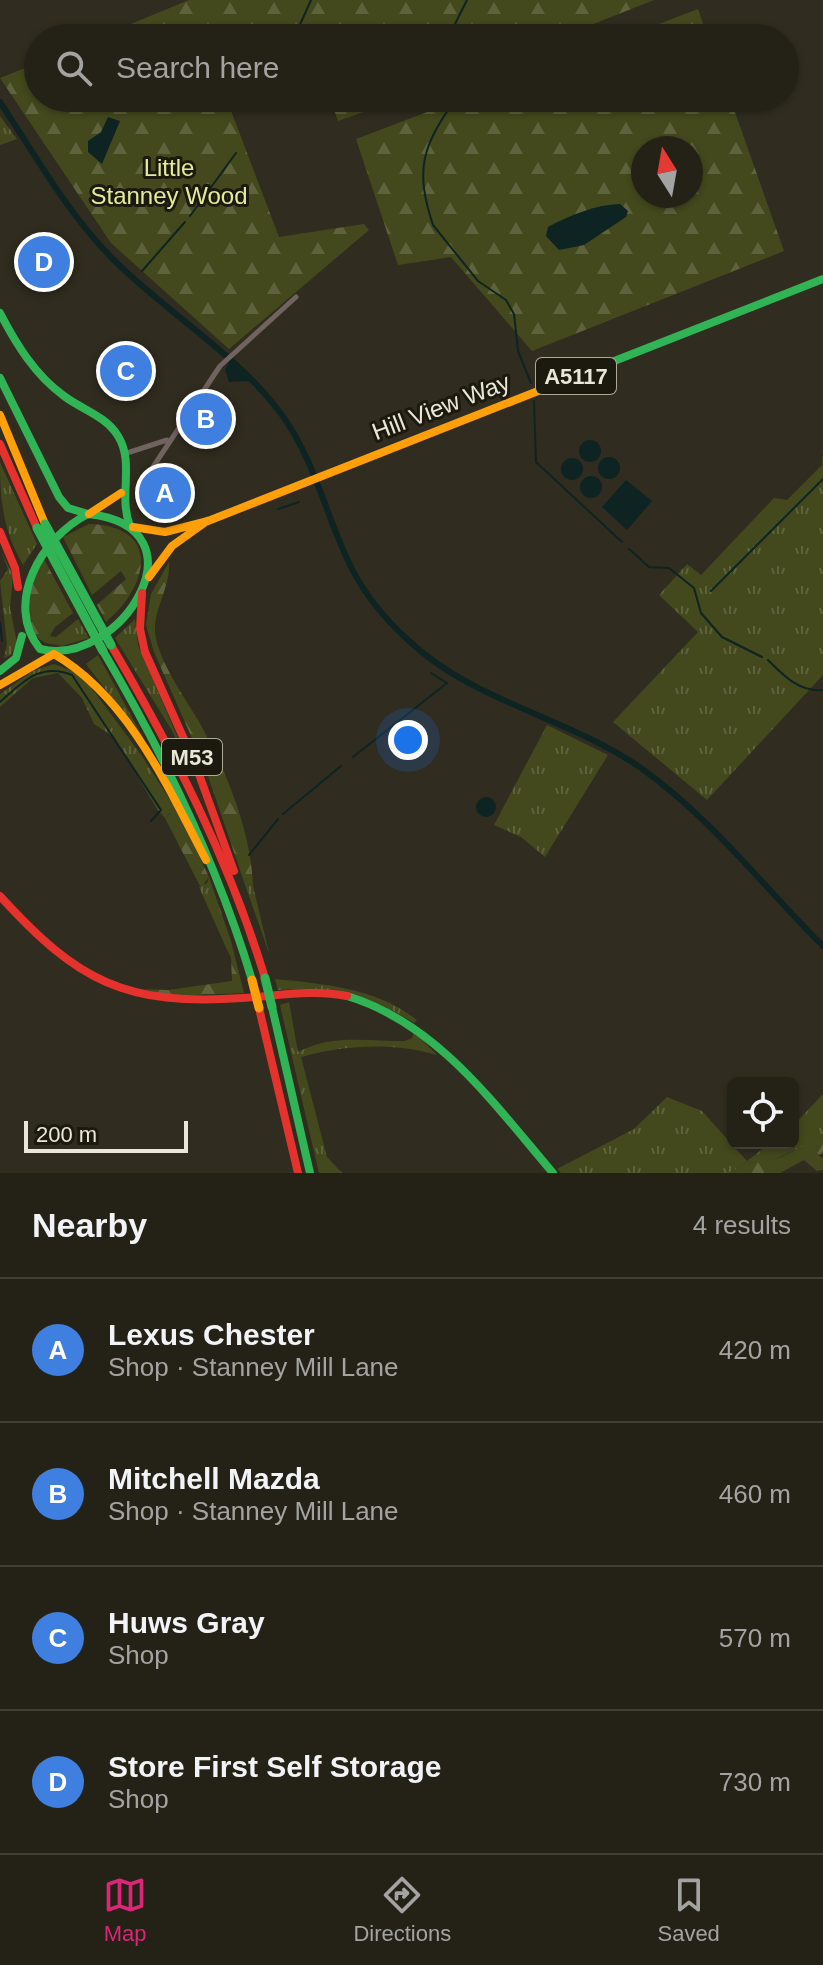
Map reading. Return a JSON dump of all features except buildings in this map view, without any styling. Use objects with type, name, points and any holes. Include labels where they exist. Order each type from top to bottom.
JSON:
[{"type":"main road","name":"Hill View Way","points":[[131,526],[165,532],[208,521],[823,279]]},
{"type":"main road","points":[[0,313],[13,339],[49,383],[118,433],[127,453],[127,477],[121,493],[124,515],[148,557],[148,578],[142,593],[92,641],[68,653],[53,654],[0,685]]},
{"type":"main road","points":[[0,378],[59,497],[68,508],[108,516],[131,526]]},
{"type":"main road","name":"M53","points":[[0,415],[41,526]]},
{"type":"main road","name":"M53","points":[[0,444],[184,795],[229,910],[252,980],[298,1173]]},
{"type":"main road","points":[[18,587],[48,541],[66,522],[89,514],[121,493]]},
{"type":"main road","name":"Hill View Way","points":[[148,578],[172,546],[208,521]]},
{"type":"main road","points":[[0,532],[15,568],[18,587],[16,615],[22,636],[16,658],[0,671]]},
{"type":"main road","name":"M53","points":[[142,593],[141,640],[225,844],[265,978],[310,1173]]},
{"type":"main road","points":[[22,636],[32,645],[53,654]]},
{"type":"main road","name":"M53","points":[[107,648],[194,791],[249,923]]},
{"type":"main road","name":"M53","points":[[53,654],[77,664],[91,678],[146,754],[176,801],[229,910]]},
{"type":"main road","points":[[0,896],[30,931],[60,957],[87,977],[117,991],[177,1000],[312,993],[348,996],[381,1009],[452,1059],[553,1173]]},
{"type":"street","points":[[151,470],[168,440],[220,366],[296,297]]},
{"type":"street","points":[[127,453],[168,440]]},
{"type":"green space","points":[[189,0],[654,0],[593,24],[131,24]]},
{"type":"green space","points":[[698,9],[703,24],[659,24]]},
{"type":"green space","name":"Little Stanney Wood","points":[[24,69],[24,112],[232,112],[279,237],[364,224],[369,230],[229,349],[111,243],[0,78]]},
{"type":"green space","points":[[335,112],[363,112],[338,121]]},
{"type":"green space","points":[[427,112],[735,112],[784,251],[532,351],[451,257],[398,265],[356,139]]},
{"type":"green space","points":[[0,116],[17,139],[0,145]]},
{"type":"green space","points":[[823,447],[823,675],[707,800],[613,722],[698,632],[659,595],[687,564],[701,575],[774,498],[787,500],[822,465]]},
{"type":"green space","points":[[0,462],[37,544],[23,565],[4,515]]},
{"type":"green space","points":[[89,524],[112,527],[128,535],[138,546],[141,560],[139,576],[132,592],[106,622],[97,605],[126,579],[121,571],[92,595],[63,537]]},
{"type":"green space","points":[[1,551],[13,575],[10,608],[17,643],[11,655],[4,658],[7,644],[0,581],[8,569]]},
{"type":"green space","points":[[44,559],[73,613],[55,627],[46,643],[30,627],[25,603],[28,583]]},
{"type":"green space","points":[[169,562],[167,582],[156,619],[156,639],[168,670],[198,720],[227,780],[248,843],[253,886],[243,879],[206,770],[154,652],[146,625],[151,594]]},
{"type":"green space","points":[[78,619],[89,638],[62,646],[46,643],[50,636],[56,637]]},
{"type":"green space","points":[[135,619],[138,645],[189,764],[115,638]]},
{"type":"green space","points":[[98,655],[145,741],[86,664]]},
{"type":"green space","points":[[54,664],[82,675],[142,756],[179,814],[169,813],[165,818],[157,809],[114,737],[94,724],[82,698],[58,673],[33,678],[0,707],[0,694],[33,671]]},
{"type":"green space","points":[[547,725],[608,755],[545,857],[521,837],[494,825]]},
{"type":"green space","points":[[171,812],[179,814],[209,877],[201,888],[165,818]]},
{"type":"green space","points":[[209,877],[231,941],[223,941],[199,887],[207,883]]},
{"type":"green space","points":[[243,879],[253,886],[269,953]]},
{"type":"green space","points":[[223,941],[231,941],[244,993],[168,996],[144,989],[168,990],[232,981],[231,958]]},
{"type":"green space","points":[[275,979],[367,994],[417,1020],[414,1023],[380,1005],[349,994],[278,990]]},
{"type":"green space","points":[[289,1002],[298,1052],[310,1046],[336,1041],[405,1041],[412,1038],[414,1032],[437,1055],[404,1048],[369,1047],[301,1057],[327,1157],[342,1173],[319,1173],[280,1005]]},
{"type":"green space","points":[[823,1094],[823,1137],[799,1148],[799,1120]]},
{"type":"green space","points":[[667,1097],[702,1111],[727,1139],[727,1149],[736,1149],[747,1161],[762,1149],[797,1149],[765,1164],[747,1162],[729,1173],[561,1173],[557,1169],[634,1129]]},
{"type":"green space","points":[[823,1137],[823,1152],[819,1156],[823,1158],[823,1170],[817,1171],[804,1160],[780,1173],[729,1173],[747,1162],[768,1161]]},
{"type":"water","points":[[108,117],[120,121],[102,164],[88,152],[88,141],[101,132]]},
{"type":"water","points":[[620,204],[628,211],[626,217],[584,245],[559,250],[546,236],[548,227],[565,218]]},
{"type":"water","points":[[229,362],[251,381],[229,382],[225,370]]},
{"type":"water","points":[[590,440],[598,443],[601,451],[598,459],[590,462],[582,459],[579,451],[582,443]]},
{"type":"water","points":[[609,457],[617,460],[620,468],[617,476],[609,479],[601,476],[598,468],[601,460]]},
{"type":"water","points":[[572,458],[580,461],[583,469],[580,477],[572,480],[564,477],[561,469],[564,461]]},
{"type":"water","points":[[591,476],[599,479],[602,487],[599,495],[591,498],[583,495],[580,487],[583,479]]},
{"type":"water","points":[[626,480],[652,501],[627,530],[602,507]]},
{"type":"water","points":[[486,797],[493,800],[496,807],[493,814],[486,817],[479,814],[476,807],[479,800]]},
{"type":"waterway","points":[[300,24],[311,0]]},
{"type":"waterway","points":[[455,24],[467,0]]},
{"type":"waterway","points":[[0,102],[54,186],[100,245],[138,282],[245,373],[282,415],[304,452],[352,569],[370,598],[392,624],[434,661],[462,679],[583,735],[641,768],[713,830],[823,946]]},
{"type":"waterway","points":[[447,112],[429,144],[423,172],[433,225],[478,281],[506,300],[514,314],[518,351],[531,383]]},
{"type":"waterway","points":[[190,216],[236,153]]},
{"type":"waterway","points":[[142,271],[185,222]]},
{"type":"waterway","points":[[534,401],[536,462],[622,542]]},
{"type":"waterway","points":[[711,591],[823,479]]},
{"type":"waterway","points":[[278,509],[299,502]]},
{"type":"waterway","points":[[629,549],[649,567],[669,568],[694,588],[701,613],[722,637],[762,657]]},
{"type":"waterway","points":[[0,622],[2,641]]},
{"type":"waterway","points":[[768,660],[799,686],[823,690]]},
{"type":"waterway","points":[[0,702],[33,676],[50,671],[72,675],[161,810],[151,821]]},
{"type":"waterway","points":[[353,757],[447,683],[431,673]]},
{"type":"waterway","points":[[283,814],[341,766]]},
{"type":"waterway","points":[[249,855],[278,819]]},
{"type":"traffic: fast","points":[[599,367],[823,279]]},
{"type":"traffic: fast","points":[[0,313],[44,379],[64,396],[107,423],[118,436],[125,457],[125,503],[130,526]]},
{"type":"traffic: fast","points":[[0,378],[59,497],[68,508],[88,514]]},
{"type":"traffic: fast","points":[[88,514],[124,524],[143,543],[148,568],[140,594],[123,619],[98,638],[70,649],[40,649],[30,631],[25,612],[33,573],[56,538],[88,514]]},
{"type":"traffic: fast","points":[[45,524],[111,645]]},
{"type":"traffic: fast","points":[[37,528],[103,651]]},
{"type":"traffic: fast","points":[[0,671],[16,658],[22,636]]},
{"type":"traffic: fast","points":[[103,651],[148,730],[188,811],[223,894],[252,980]]},
{"type":"traffic: fast","points":[[265,978],[272,1007]]},
{"type":"traffic: fast","points":[[347,996],[409,1025],[436,1046],[486,1094],[553,1173]]},
{"type":"traffic: fast","points":[[272,1007],[310,1173]]},
{"type":"traffic: slow","points":[[133,527],[165,532],[208,521],[599,367]]},
{"type":"traffic: slow","points":[[0,415],[45,524]]},
{"type":"traffic: slow","points":[[89,514],[121,493]]},
{"type":"traffic: slow","points":[[149,577],[172,546],[207,521]]},
{"type":"traffic: slow","points":[[54,654],[80,672],[125,719],[161,774],[206,860]]},
{"type":"traffic: slow","points":[[0,685],[52,655]]},
{"type":"traffic: slow","points":[[252,980],[259,1008]]},
{"type":"traffic: jam","points":[[0,444],[37,528]]},
{"type":"traffic: jam","points":[[0,532],[15,568],[18,587]]},
{"type":"traffic: jam","points":[[142,593],[140,629],[145,652],[196,766],[234,871]]},
{"type":"traffic: jam","points":[[111,645],[157,725],[198,807],[235,891],[265,978]]},
{"type":"traffic: jam","points":[[0,896],[54,949],[80,968],[135,992],[166,998],[201,999],[307,993],[347,996]]},
{"type":"traffic: jam","points":[[259,1008],[298,1173]]},
{"type":"place","name":"Store First Self Storage","points":[[44,262]]},
{"type":"place","name":"Huws Gray","points":[[126,371]]},
{"type":"place","name":"Mitchell Mazda","points":[[206,419]]},
{"type":"place","name":"Lexus Chester","points":[[165,493]]}]
